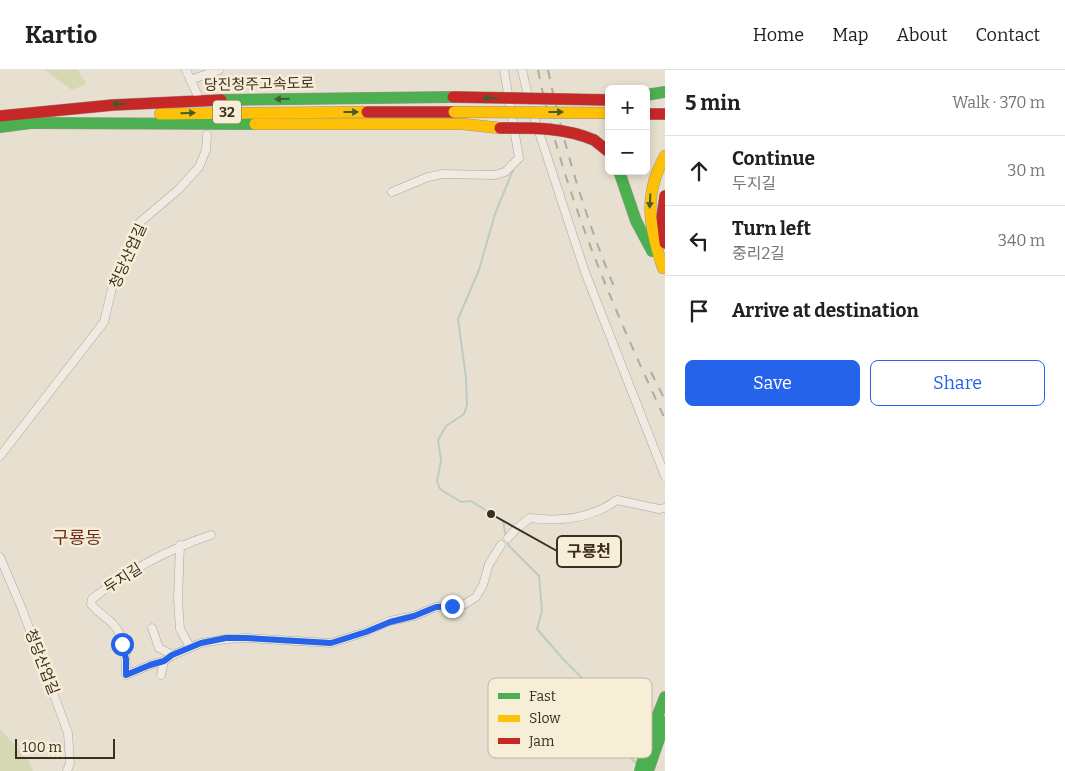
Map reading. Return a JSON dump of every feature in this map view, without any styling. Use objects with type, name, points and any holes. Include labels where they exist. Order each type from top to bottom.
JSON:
[{"type":"main road","points":[[650,94],[665,92]]},
{"type":"main road","name":"당진청주고속도로","points":[[0,116],[87,106],[188,101],[453,97],[524,99],[605,98]]},
{"type":"main road","points":[[650,100],[665,101]]},
{"type":"main road","name":"당진청주고속도로","points":[[0,127],[94,117],[238,112],[605,113]]},
{"type":"main road","points":[[650,114],[665,114]]},
{"type":"main road","points":[[29,123],[129,123],[186,131],[219,132],[464,127],[564,130],[581,134],[594,140],[605,149]]},
{"type":"main road","points":[[664,270],[653,236],[649,208],[651,186],[665,156]]},
{"type":"main road","points":[[620,175],[642,235],[664,270]]},
{"type":"main road","points":[[665,196],[662,226],[665,243]]},
{"type":"main road","points":[[652,729],[665,697]]},
{"type":"main road","points":[[648,771],[665,722]]},
{"type":"main road","points":[[640,771],[644,758]]},
{"type":"street","points":[[186,70],[197,94]]},
{"type":"street","points":[[190,80],[219,70]]},
{"type":"street","points":[[392,192],[428,177],[443,174],[495,175],[505,172],[519,158],[504,70]]},
{"type":"street","points":[[522,70],[531,109],[580,256],[665,476]]},
{"type":"street","name":"청당산업길","points":[[0,456],[104,322],[113,284],[139,223],[178,190],[199,167],[206,150],[207,135]]},
{"type":"street","points":[[508,538],[530,518],[547,520],[590,514],[618,500],[659,509],[665,508]]},
{"type":"street","name":"두지길","points":[[164,661],[126,675],[126,659],[119,632],[111,622],[99,614],[91,604],[92,599],[123,576],[180,545],[211,535]]},
{"type":"street","points":[[180,545],[178,599],[180,628],[190,647]]},
{"type":"street","points":[[161,675],[164,661],[172,655],[201,643],[226,638],[331,643],[436,607],[465,604],[476,597],[483,585],[489,564],[501,545]]},
{"type":"street","name":"청당산업길","points":[[0,557],[68,733],[70,763],[67,771]]},
{"type":"street","points":[[152,628],[159,648],[172,655]]},
{"type":"green space","points":[[45,70],[78,70],[86,84],[72,90]]},
{"type":"green space","points":[[0,729],[29,761],[33,771],[0,771]]},
{"type":"waterway","points":[[506,537],[503,521],[471,501],[461,502],[440,489],[437,481],[441,460],[438,440],[446,426],[464,414],[467,405],[466,378],[458,319],[479,270],[495,214],[513,170]]},
{"type":"waterway","points":[[507,541],[509,546],[539,576],[542,611],[537,629],[582,678]]},
{"type":"waterway","points":[[631,758],[637,764]]},
{"type":"railway","points":[[538,70],[548,116],[561,160],[591,248],[626,334],[665,419]]},
{"type":"railway","points":[[548,70],[576,181],[615,289]]},
{"type":"railway","points":[[651,372],[665,400]]},
{"type":"traffic: fast","points":[[650,94],[665,92]]},
{"type":"traffic: fast","points":[[221,100],[453,97]]},
{"type":"traffic: fast","points":[[0,127],[39,122]]},
{"type":"traffic: fast","points":[[29,123],[255,124]]},
{"type":"traffic: fast","points":[[620,175],[636,221],[652,251]]},
{"type":"traffic: fast","points":[[652,730],[665,697]]},
{"type":"traffic: fast","points":[[648,771],[665,722]]},
{"type":"traffic: fast","points":[[640,771],[644,758]]},
{"type":"traffic: slow","points":[[160,114],[367,112]]},
{"type":"traffic: slow","points":[[454,112],[605,113]]},
{"type":"traffic: slow","points":[[255,124],[463,124],[500,128]]},
{"type":"traffic: slow","points":[[663,268],[654,239],[650,211],[653,184],[665,156]]},
{"type":"traffic: jam","points":[[453,97],[605,100]]},
{"type":"traffic: jam","points":[[0,116],[113,105],[221,100]]},
{"type":"traffic: jam","points":[[367,112],[454,112]]},
{"type":"traffic: jam","points":[[650,114],[665,114]]},
{"type":"traffic: jam","points":[[500,128],[560,130],[594,140]]},
{"type":"traffic: jam","points":[[594,140],[605,149]]},
{"type":"traffic: jam","points":[[665,196],[662,217],[665,243]]},
{"type":"place","name":"구룡천","points":[[491,514]]},
{"type":"district","name":"구룡동","points":[[77,538]]},
{"type":"route","points":[[122,644],[126,659],[126,675],[164,661],[172,655],[201,643],[226,638],[331,643],[436,607],[452,606]]}]
